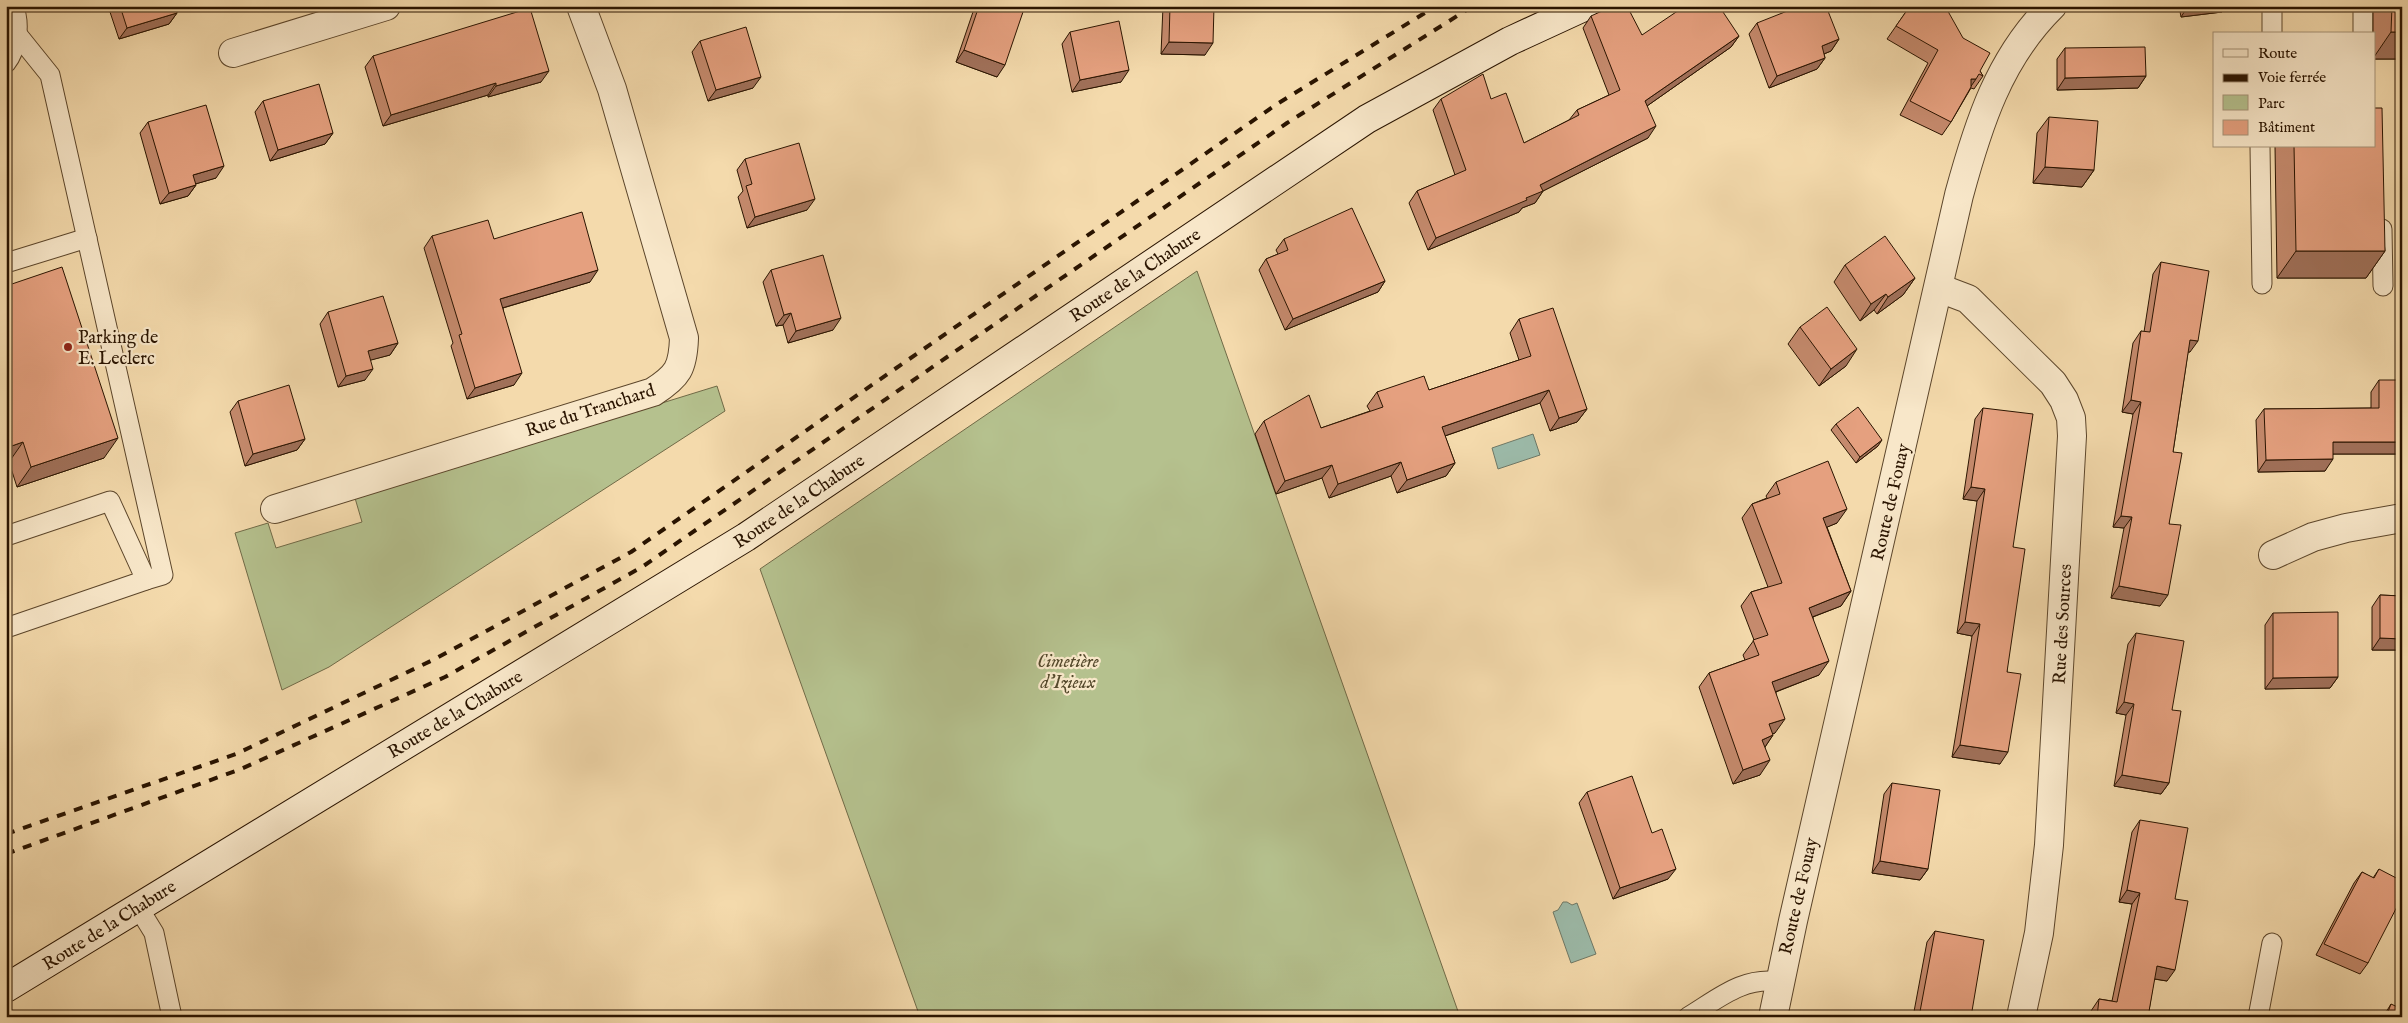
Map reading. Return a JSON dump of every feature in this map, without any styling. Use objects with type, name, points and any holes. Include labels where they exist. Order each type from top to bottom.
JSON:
[{"type":"street","points":[[233,53],[386,6]]},
{"type":"street","name":"Rue du Tranchard","points":[[275,509],[654,392],[671,381],[683,362],[684,338],[612,90],[581,6]]},
{"type":"street","name":"Route de la Chabure","points":[[6,988],[746,537],[1367,119],[1510,41],[1586,6]]},
{"type":"street","name":"Route de Fouay","points":[[1773,1017],[1959,195],[1976,132],[1996,83],[2022,39],[2052,6]]},
{"type":"street","name":"Rue des Sources","points":[[1939,288],[1968,299],[2053,383],[2064,400],[2071,418],[2072,436],[2049,845],[2039,933],[2021,1017]]},
{"type":"street","points":[[2274,555],[2313,537],[2346,528],[2402,518]]},
{"type":"lane","points":[[6,63],[13,55],[17,34],[16,12],[13,6]]},
{"type":"lane","points":[[2272,6],[2272,32]]},
{"type":"lane","points":[[2363,6],[2363,32]]},
{"type":"lane","points":[[6,628],[163,575],[50,75],[17,34]]},
{"type":"lane","points":[[2260,148],[2262,284]]},
{"type":"lane","points":[[2382,216],[2384,286]]},
{"type":"lane","points":[[6,263],[87,238]]},
{"type":"lane","points":[[6,536],[110,501],[146,580]]},
{"type":"lane","points":[[138,907],[154,933],[172,1017]]},
{"type":"lane","points":[[2258,1017],[2272,943]]},
{"type":"lane","points":[[1688,1017],[1752,981],[1764,979],[1780,982]]},
{"type":"green space","name":"Cimetière d'Izieux","points":[[1197,271],[1460,1017],[920,1017],[760,569]]},
{"type":"green space","points":[[717,386],[725,411],[329,667],[282,690],[235,533],[268,523],[276,548],[362,522],[355,498]]},
{"type":"shaded area","points":[[1533,434],[1540,455],[1498,469],[1492,448]]},
{"type":"shaded area","points":[[1563,902],[1572,905],[1577,903],[1596,954],[1571,963],[1553,912],[1558,910]]},
{"type":"building","points":[[120,6],[175,6],[177,13],[127,28]]},
{"type":"building","points":[[979,6],[1025,6],[1005,65],[964,50]]},
{"type":"building","points":[[1170,6],[1214,6],[1213,43],[1169,42]]},
{"type":"building","points":[[1613,6],[1627,6],[1642,35],[1685,6],[1719,6],[1739,36],[1645,101],[1656,126],[1540,185],[1543,191],[1526,198],[1527,200],[1436,238],[1417,191],[1466,170],[1441,99],[1483,74],[1491,99],[1506,93],[1524,143],[1579,115],[1577,110],[1620,90],[1591,16]]},
{"type":"building","points":[[1800,6],[1826,6],[1839,39],[1822,46],[1825,58],[1777,76],[1757,23]]},
{"type":"building","points":[[1910,6],[1945,6],[1963,38],[1990,53],[1980,71],[1983,76],[1979,74],[1976,79],[1971,79],[1971,87],[1951,122],[1910,101],[1938,50],[1896,26]]},
{"type":"building","points":[[2392,6],[2402,6],[2402,32],[2391,32]]},
{"type":"building","points":[[530,8],[549,71],[496,86],[496,83],[391,115],[373,56]]},
{"type":"building","points":[[1119,21],[1129,70],[1080,80],[1070,32]]},
{"type":"building","points":[[746,27],[761,77],[716,90],[700,41]]},
{"type":"building","points":[[2145,47],[2146,76],[2065,78],[2065,48]]},
{"type":"building","points":[[319,84],[333,133],[278,150],[263,101]]},
{"type":"building","points":[[206,105],[224,166],[193,175],[196,185],[169,193],[148,122]]},
{"type":"building","points":[[2376,108],[2382,108],[2385,251],[2296,251],[2294,148],[2376,148]]},
{"type":"building","points":[[2049,117],[2098,121],[2094,170],[2045,167]]},
{"type":"building","points":[[799,143],[815,199],[755,217],[746,186],[752,184],[745,159]]},
{"type":"building","points":[[1352,208],[1385,281],[1293,319],[1266,259],[1288,250],[1284,239]]},
{"type":"building","points":[[582,212],[598,270],[500,299],[522,373],[475,388],[459,335],[462,334],[432,236],[488,220],[494,239]]},
{"type":"building","points":[[1885,236],[1915,278],[1888,297],[1886,294],[1871,304],[1845,265]]},
{"type":"building","points":[[823,255],[841,318],[796,331],[791,313],[784,315],[771,270]]},
{"type":"building","points":[[2161,262],[2209,271],[2198,341],[2190,340],[2173,452],[2182,453],[2169,524],[2181,525],[2168,595],[2119,586],[2132,517],[2121,516],[2141,402],[2131,400],[2141,331],[2150,332]]},
{"type":"building","points":[[62,267],[118,438],[31,467],[23,442],[6,448],[6,286]]},
{"type":"building","points":[[383,296],[398,343],[368,351],[373,369],[346,376],[328,312]]},
{"type":"building","points":[[1827,307],[1857,349],[1831,369],[1800,327]]},
{"type":"building","points":[[1553,308],[1587,409],[1559,418],[1549,390],[1442,427],[1455,463],[1407,480],[1401,462],[1338,484],[1332,465],[1285,481],[1264,421],[1309,395],[1321,428],[1383,407],[1377,392],[1424,376],[1429,390],[1531,356],[1519,319]]},
{"type":"building","points":[[2379,380],[2402,380],[2402,442],[2333,442],[2333,459],[2266,460],[2264,409],[2379,408]]},
{"type":"building","points":[[289,385],[305,439],[253,454],[238,401]]},
{"type":"building","points":[[1858,407],[1882,440],[1860,457],[1836,424]]},
{"type":"building","points":[[1983,408],[2033,414],[2013,547],[2025,549],[2007,672],[2021,674],[2008,752],[1960,745],[1980,624],[1965,622],[1985,489],[1971,487]]},
{"type":"building","points":[[1828,461],[1847,509],[1823,518],[1851,591],[1809,608],[1829,661],[1772,682],[1785,719],[1769,724],[1773,735],[1762,740],[1770,760],[1743,770],[1709,673],[1759,655],[1753,640],[1768,635],[1751,592],[1782,583],[1752,504],[1780,494],[1776,482]]},
{"type":"building","points":[[2380,595],[2402,596],[2402,639],[2380,638]]},
{"type":"building","points":[[2338,612],[2338,677],[2273,678],[2273,613]]},
{"type":"building","points":[[2136,633],[2184,641],[2172,710],[2181,711],[2169,783],[2122,775],[2134,704],[2124,702]]},
{"type":"building","points":[[1632,776],[1652,833],[1662,829],[1676,869],[1620,888],[1587,792]]},
{"type":"building","points":[[1892,783],[1940,790],[1928,869],[1880,861]]},
{"type":"building","points":[[2140,820],[2188,828],[2175,899],[2188,901],[2175,970],[2157,966],[2148,1017],[2097,1017],[2099,999],[2117,1002],[2140,893],[2127,890]]},
{"type":"building","points":[[2379,869],[2402,881],[2402,897],[2368,963],[2324,944],[2362,872],[2374,878]]},
{"type":"building","points":[[1935,931],[1984,940],[1971,1017],[1947,1015],[1947,1017],[1919,1017]]},
{"type":"building","points":[[2391,1004],[2402,1009],[2402,1017],[2386,1017]]},
{"type":"building","points":[[1735,1012],[1738,1017],[1726,1017]]},
{"type":"railway","points":[[6,834],[236,754],[435,659],[631,552],[1277,104],[1436,6]]},
{"type":"railway","points":[[6,854],[241,769],[445,677],[642,567],[1287,123],[1473,6]]},
{"type":"place","name":"Parking de E. Leclerc","points":[[68,347]]}]
